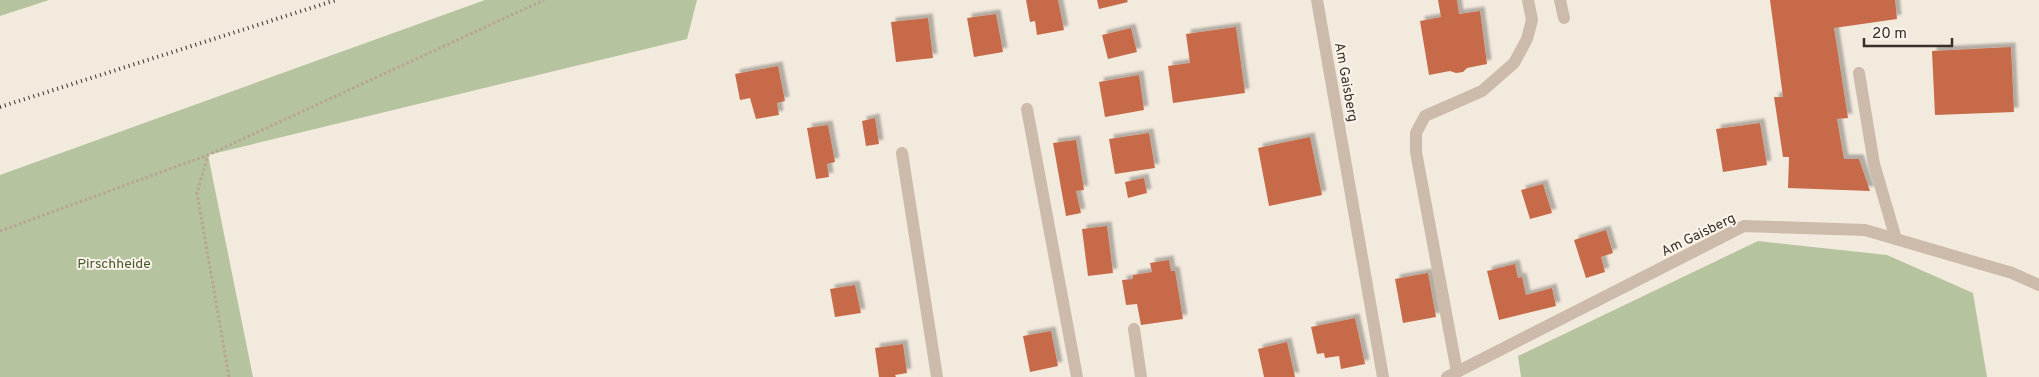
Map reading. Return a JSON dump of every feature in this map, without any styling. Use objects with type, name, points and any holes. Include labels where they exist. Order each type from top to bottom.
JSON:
[{"type":"street","name":"Am Gaisberg","points":[[1317,0],[1383,377]]},
{"type":"street","points":[[1452,375],[1416,152],[1416,133],[1425,116],[1482,92],[1514,63],[1528,39],[1532,20],[1528,0]]},
{"type":"street","points":[[1560,0],[1564,18]]},
{"type":"street","points":[[1859,73],[1874,164],[1896,239]]},
{"type":"street","points":[[1027,109],[1077,377]]},
{"type":"street","points":[[902,153],[937,377]]},
{"type":"street","name":"Am Gaisberg","points":[[1452,375],[1744,226],[1865,230],[2012,273],[2039,285]]},
{"type":"street","points":[[1134,329],[1141,377]]},
{"type":"path","points":[[0,231],[208,155],[544,0]]},
{"type":"path","points":[[208,155],[197,193],[229,377]]},
{"type":"green space","points":[[0,0],[49,0],[0,16]]},
{"type":"green space","name":"Pirschheide","points":[[485,0],[697,0],[687,39],[208,155],[253,377],[0,377],[0,175]]},
{"type":"green space","points":[[1758,241],[1887,255],[1973,293],[1987,377],[1521,377],[1518,356]]},
{"type":"building","points":[[1026,0],[1058,0],[1064,30],[1037,35],[1035,21],[1030,22]]},
{"type":"building","points":[[1097,0],[1127,0],[1128,2],[1099,9]]},
{"type":"building","points":[[1438,0],[1457,0],[1459,14],[1480,11],[1487,64],[1467,68],[1463,72],[1456,73],[1450,71],[1429,75],[1420,21],[1441,17]]},
{"type":"building","points":[[1770,0],[1895,0],[1897,19],[1834,28],[1848,118],[1837,119],[1844,159],[1859,159],[1870,191],[1788,188],[1789,157],[1783,157],[1774,97],[1783,97]]},
{"type":"building","points":[[996,14],[1003,52],[974,57],[967,18]]},
{"type":"building","points":[[928,18],[933,58],[896,62],[891,22]]},
{"type":"building","points":[[1236,27],[1245,93],[1173,103],[1168,66],[1190,63],[1186,34]]},
{"type":"building","points":[[1131,28],[1137,52],[1108,59],[1102,35]]},
{"type":"building","points":[[2011,47],[2014,112],[1935,115],[1932,51]]},
{"type":"building","points":[[778,66],[785,101],[777,103],[779,115],[756,119],[750,98],[740,100],[735,74]]},
{"type":"building","points":[[1139,75],[1144,110],[1105,117],[1099,82]]},
{"type":"building","points":[[875,118],[879,144],[866,146],[862,121]]},
{"type":"building","points":[[1760,123],[1767,165],[1723,172],[1716,129]]},
{"type":"building","points":[[828,125],[835,162],[827,164],[829,177],[816,179],[807,128]]},
{"type":"building","points":[[1149,133],[1155,168],[1115,174],[1109,139]]},
{"type":"building","points":[[1310,137],[1322,195],[1269,206],[1258,148]]},
{"type":"building","points":[[1076,140],[1084,190],[1076,191],[1081,213],[1066,216],[1053,143]]},
{"type":"building","points":[[1144,178],[1147,193],[1128,198],[1125,182]]},
{"type":"building","points":[[1543,184],[1552,213],[1530,219],[1521,190]]},
{"type":"building","points":[[1107,226],[1113,273],[1088,276],[1082,229]]},
{"type":"building","points":[[1606,230],[1613,253],[1601,257],[1605,272],[1586,278],[1574,240]]},
{"type":"building","points":[[1169,260],[1171,271],[1175,271],[1183,319],[1141,325],[1137,304],[1126,305],[1122,280],[1133,279],[1133,275],[1152,272],[1150,263]]},
{"type":"building","points":[[1515,264],[1518,278],[1522,277],[1526,295],[1552,288],[1556,306],[1499,320],[1487,271]]},
{"type":"building","points":[[1428,273],[1436,317],[1403,323],[1395,279]]},
{"type":"building","points":[[855,285],[861,313],[835,317],[830,289]]},
{"type":"building","points":[[1355,318],[1365,364],[1341,369],[1339,356],[1325,358],[1324,353],[1317,354],[1311,327]]},
{"type":"building","points":[[1051,331],[1058,366],[1030,372],[1023,336]]},
{"type":"building","points":[[1287,342],[1295,377],[1264,377],[1258,349]]},
{"type":"building","points":[[903,344],[907,373],[895,375],[896,377],[879,377],[875,348]]},
{"type":"railway","points":[[0,107],[336,0]]}]
